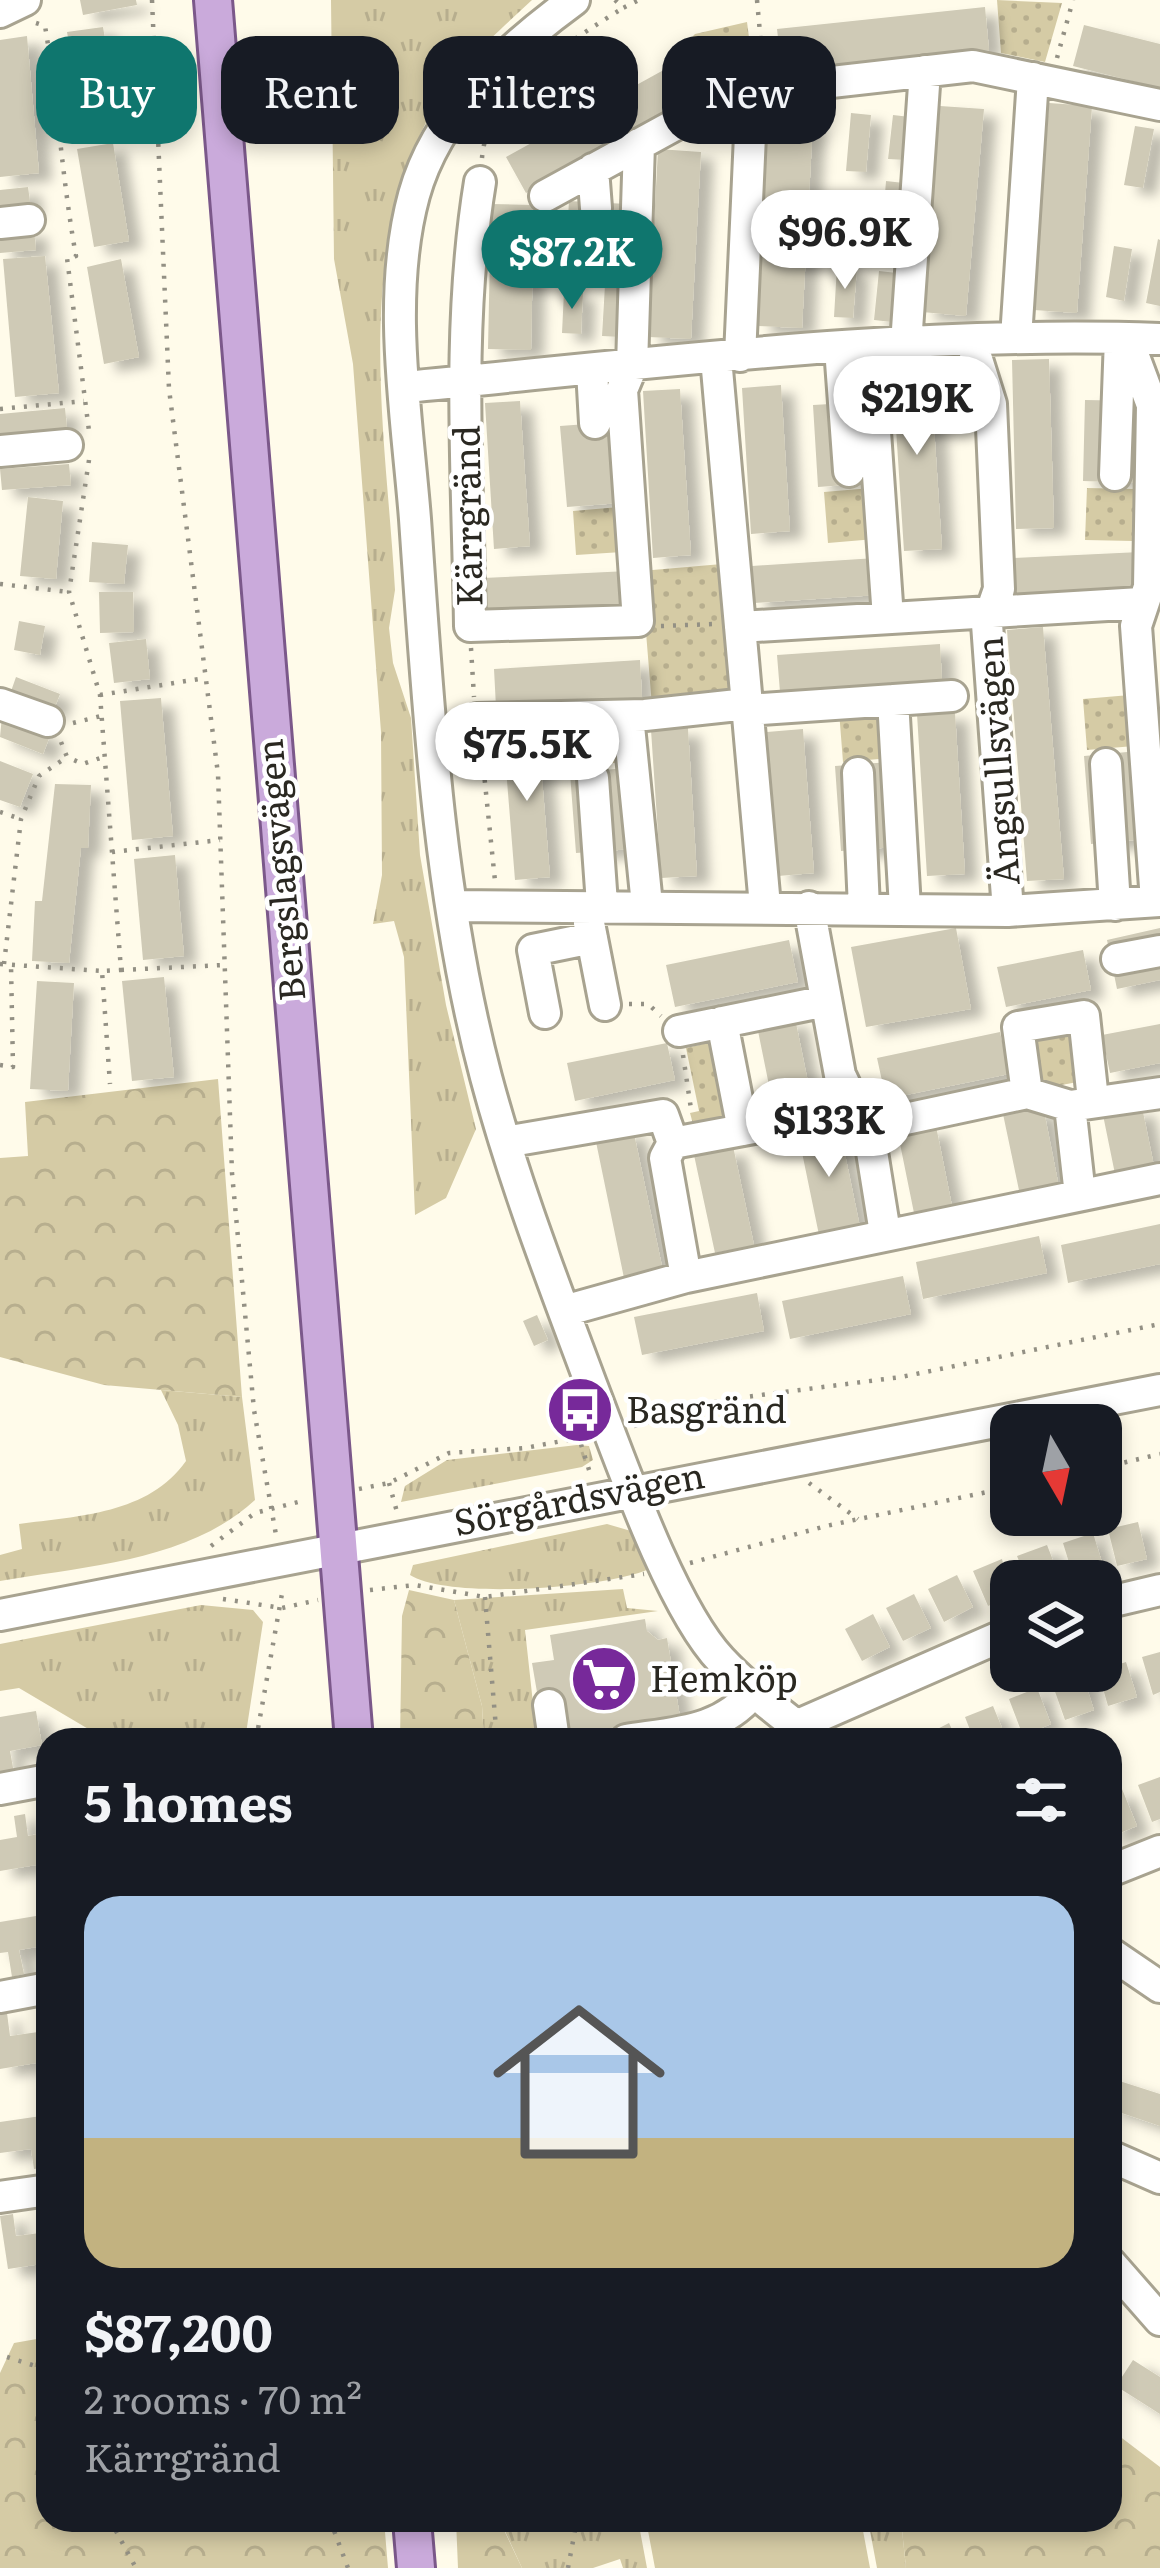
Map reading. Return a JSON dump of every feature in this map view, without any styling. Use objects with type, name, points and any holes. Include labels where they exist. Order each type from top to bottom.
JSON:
[{"type":"main road","name":"Bergslagsvägen","points":[[213,0],[353,1728]]},
{"type":"main road","points":[[413,2532],[416,2568]]},
{"type":"street","points":[[574,0],[510,46],[445,127],[414,194],[404,260],[405,387],[424,644],[452,906],[485,1074],[564,1312],[632,1489],[696,1622],[718,1657],[800,1728]]},
{"type":"street","points":[[836,81],[973,66],[1160,105]]},
{"type":"street","points":[[906,344],[926,71]]},
{"type":"street","points":[[1016,338],[1041,80]]},
{"type":"street","points":[[545,196],[662,132]]},
{"type":"street","points":[[638,621],[622,390],[632,366],[639,144]]},
{"type":"street","points":[[753,144],[728,357],[740,628],[765,906]]},
{"type":"street","points":[[593,169],[596,208]]},
{"type":"street","name":"Kärrgränd","points":[[481,182],[467,260],[470,626],[638,621]]},
{"type":"street","name":"Kärrgränd","points":[[405,387],[906,344],[1016,338],[1160,340]]},
{"type":"street","points":[[1115,476],[1111,400],[1118,338]]},
{"type":"street","points":[[1118,338],[1152,405],[1148,587],[1136,626],[1139,903]]},
{"type":"street","points":[[971,340],[992,404],[999,589],[990,611]]},
{"type":"street","points":[[846,348],[888,618]]},
{"type":"street","points":[[846,348],[840,404],[849,471]]},
{"type":"street","points":[[584,370],[588,424]]},
{"type":"street","points":[[0,451],[67,445]]},
{"type":"street","points":[[740,628],[1141,603]]},
{"type":"street","name":"Ängsullsvägen","points":[[990,611],[1008,911]]},
{"type":"street","name":"Ängsullsvägen","points":[[477,719],[628,716],[952,696]]},
{"type":"street","points":[[883,908],[893,700]]},
{"type":"street","points":[[0,704],[48,721]]},
{"type":"street","points":[[605,1005],[592,938],[613,904],[628,716]]},
{"type":"street","points":[[1106,764],[1118,842],[1139,903]]},
{"type":"street","points":[[858,773],[883,908]]},
{"type":"street","points":[[593,778],[613,904]]},
{"type":"street","name":"Ängsullsvägen","points":[[452,906],[1008,911],[1139,903]]},
{"type":"street","points":[[808,907],[840,1075],[862,1118],[885,1233]]},
{"type":"street","points":[[545,1013],[533,950],[592,938]]},
{"type":"street","points":[[1117,959],[1160,951]]},
{"type":"street","points":[[679,1031],[826,1001]]},
{"type":"street","points":[[1027,1093],[1018,1028],[1084,1016],[1080,1195]]},
{"type":"street","points":[[722,1022],[743,1130]]},
{"type":"street","points":[[506,1142],[676,1122],[743,1130],[1027,1093],[1081,1103],[1160,1093]]},
{"type":"street","points":[[676,1122],[665,1158],[686,1277]]},
{"type":"street","points":[[564,1312],[686,1277],[1160,1179]]},
{"type":"street","name":"Sörgårdsvägen","points":[[0,1615],[1160,1390]]},
{"type":"street","points":[[1122,1599],[1160,1590]]},
{"type":"street","points":[[816,1728],[990,1642]]},
{"type":"street","points":[[698,1728],[716,1725],[737,1712],[755,1690]]},
{"type":"street","points":[[549,1706],[552,1728]]},
{"type":"street","points":[[0,1789],[36,1782]]},
{"type":"street","points":[[1122,1865],[1160,1851]]},
{"type":"street","points":[[1122,1961],[1160,1987]]},
{"type":"street","points":[[0,1997],[36,1990]]},
{"type":"street","points":[[1122,2161],[1160,2178]]},
{"type":"street","points":[[0,2197],[36,2192]]},
{"type":"street","points":[[1122,2277],[1160,2320]]},
{"type":"path","points":[[152,0],[169,388],[220,840],[232,1173],[254,1410],[284,1598],[258,1728]]},
{"type":"path","points":[[615,0],[623,8]]},
{"type":"path","points":[[481,182],[484,141],[533,73],[639,0]]},
{"type":"path","points":[[757,0],[758,36]]},
{"type":"path","points":[[1041,80],[1073,0]]},
{"type":"path","points":[[17,11],[45,26],[59,109],[58,161],[76,256],[67,258],[91,442],[86,506],[77,518],[69,592],[100,695],[121,970]]},
{"type":"path","points":[[0,409],[85,400]]},
{"type":"path","points":[[0,584],[69,592]]},
{"type":"path","points":[[638,621],[650,626],[740,628]]},
{"type":"path","points":[[470,626],[498,905]]},
{"type":"path","points":[[100,695],[205,678]]},
{"type":"path","points":[[101,716],[79,718],[61,740],[67,757],[83,764],[105,757]]},
{"type":"path","points":[[0,1065],[13,1067],[5,964],[21,819],[39,776],[67,757]]},
{"type":"path","points":[[0,812],[21,819]]},
{"type":"path","points":[[112,852],[220,840]]},
{"type":"path","points":[[0,892],[11,896]]},
{"type":"path","points":[[5,964],[102,971],[225,965]]},
{"type":"path","points":[[102,971],[110,1084]]},
{"type":"path","points":[[619,1456],[642,1449],[634,1424],[722,1400],[901,1377],[1160,1324]]},
{"type":"path","points":[[197,1551],[272,1508],[389,1483],[449,1453],[593,1438]]},
{"type":"path","points":[[1122,1463],[1160,1454]]},
{"type":"path","points":[[807,1482],[858,1519]]},
{"type":"path","points":[[485,1597],[496,1728]]},
{"type":"path","points":[[7,2357],[36,2366]]},
{"type":"path","points":[[116,2532],[136,2568]]},
{"type":"path","points":[[335,2532],[349,2568]]},
{"type":"path","points":[[568,2568],[575,2532]]},
{"type":"green space","points":[[331,0],[532,0],[493,36],[423,36],[423,132],[392,224],[383,284],[382,407],[395,590],[389,628],[393,663],[411,718],[420,855],[446,1005],[476,1129],[446,1198],[415,1215],[404,957],[394,921],[373,924],[382,875],[381,732],[353,364],[334,259],[333,144],[399,144],[399,36],[331,36]]},
{"type":"green space","points":[[997,0],[1062,3],[1045,62],[1001,53]]},
{"type":"green space","points":[[747,22],[749,36],[693,36]]},
{"type":"green space","points":[[871,488],[875,539],[828,543],[824,492]]},
{"type":"green space","points":[[1087,488],[1134,489],[1133,541],[1085,540]]},
{"type":"green space","points":[[619,507],[622,552],[576,555],[573,511]]},
{"type":"green space","points":[[722,564],[733,699],[652,706],[641,571]]},
{"type":"green space","points":[[1130,695],[1134,746],[1087,750],[1083,699]]},
{"type":"green space","points":[[887,707],[891,758],[843,762],[839,711]]},
{"type":"green space","points":[[621,721],[625,762],[569,767],[565,726]]},
{"type":"green space","points":[[1073,1030],[1083,1081],[1040,1089],[1031,1039]]},
{"type":"green space","points":[[712,1042],[727,1118],[693,1124],[690,1113],[699,1111],[686,1048]]},
{"type":"green space","points":[[218,1079],[242,1397],[104,1385],[0,1357],[0,1158],[28,1156],[25,1102]]},
{"type":"green space","points":[[161,1390],[242,1397],[255,1500],[229,1520],[168,1548],[101,1565],[0,1581],[0,1555],[22,1549],[19,1524],[111,1509],[171,1479],[186,1461],[178,1425]]},
{"type":"green space","points":[[589,1446],[593,1460],[582,1467],[401,1502],[405,1486],[447,1460]]},
{"type":"green space","points":[[607,1524],[631,1531],[649,1569],[566,1586],[492,1589],[430,1583],[410,1575],[413,1565]]},
{"type":"green space","points":[[623,1589],[627,1608],[658,1611],[525,1630],[536,1728],[483,1728],[482,1706],[454,1600]]},
{"type":"green space","points":[[409,1590],[454,1600],[482,1706],[483,1728],[400,1728],[402,1616]]},
{"type":"green space","points":[[201,1605],[253,1610],[263,1622],[247,1728],[87,1728],[19,1688],[0,1691],[0,1644]]},
{"type":"green space","points":[[36,2339],[36,2532],[385,2532],[388,2568],[0,2568],[0,2373],[14,2343]]},
{"type":"green space","points":[[1122,2438],[1160,2467],[1160,2568],[906,2568],[902,2532],[1122,2532]]},
{"type":"green space","points":[[456,2532],[505,2532],[522,2568],[458,2568]]},
{"type":"green space","points":[[505,2532],[640,2532],[647,2568],[623,2568],[620,2559],[593,2568],[522,2568]]},
{"type":"green space","points":[[648,2532],[863,2532],[870,2568],[655,2568]]},
{"type":"green space","points":[[870,2532],[902,2532],[906,2568],[877,2568]]},
{"type":"building","points":[[80,0],[136,0],[137,5],[83,15]]},
{"type":"building","points":[[985,7],[989,50],[836,66],[836,36],[778,36],[777,29]]},
{"type":"building","points":[[1084,25],[1160,44],[1160,88],[1073,66]]},
{"type":"building","points":[[103,27],[104,36],[68,36],[67,32]]},
{"type":"building","points":[[27,36],[39,173],[0,177],[0,40]]},
{"type":"building","points":[[662,71],[662,118],[638,131],[638,84]]},
{"type":"building","points":[[1049,103],[1092,106],[1077,313],[1034,310]]},
{"type":"building","points":[[940,106],[984,109],[966,316],[922,312]]},
{"type":"building","points":[[851,113],[871,115],[866,172],[846,171]]},
{"type":"building","points":[[893,115],[910,117],[906,160],[888,159]]},
{"type":"building","points":[[1135,126],[1154,129],[1143,188],[1124,185]]},
{"type":"building","points":[[113,144],[129,241],[94,247],[77,149]]},
{"type":"building","points":[[530,144],[615,144],[526,193],[506,157]]},
{"type":"building","points":[[767,144],[812,144],[802,328],[758,326]]},
{"type":"building","points":[[658,149],[701,152],[691,339],[648,337]]},
{"type":"building","points":[[886,181],[904,183],[900,233],[882,231]]},
{"type":"building","points":[[28,187],[31,209],[0,212],[0,190]]},
{"type":"building","points":[[569,201],[588,202],[584,269],[565,268]]},
{"type":"building","points":[[609,203],[627,204],[625,246],[607,245]]},
{"type":"building","points":[[491,204],[534,205],[531,350],[488,349]]},
{"type":"building","points":[[34,229],[36,250],[0,253],[0,232]]},
{"type":"building","points":[[1160,240],[1160,306],[1146,303]]},
{"type":"building","points":[[1114,246],[1132,249],[1124,301],[1106,297]]},
{"type":"building","points":[[45,256],[59,393],[15,397],[3,259]]},
{"type":"building","points":[[121,259],[139,357],[104,364],[87,267]]},
{"type":"building","points":[[837,266],[857,268],[853,318],[834,317]]},
{"type":"building","points":[[606,268],[624,269],[620,337],[602,336]]},
{"type":"building","points":[[879,271],[897,273],[892,322],[874,320]]},
{"type":"building","points":[[564,291],[583,292],[581,334],[562,333]]},
{"type":"building","points":[[1049,359],[1054,528],[1016,529],[1012,360]]},
{"type":"building","points":[[930,364],[942,549],[904,551],[892,367]]},
{"type":"building","points":[[781,385],[790,531],[751,534],[742,388]]},
{"type":"building","points":[[680,389],[691,555],[653,558],[643,391]]},
{"type":"building","points":[[1085,400],[1139,401],[1136,483],[1083,481]]},
{"type":"building","points":[[520,401],[530,546],[494,549],[485,403]]},
{"type":"building","points":[[866,402],[872,483],[818,487],[813,405]]},
{"type":"building","points":[[65,408],[67,428],[0,435],[0,414]]},
{"type":"building","points":[[614,422],[620,503],[567,507],[560,426]]},
{"type":"building","points":[[69,464],[71,485],[2,490],[0,469]]},
{"type":"building","points":[[28,497],[63,501],[56,579],[20,576]]},
{"type":"building","points":[[92,542],[128,545],[124,584],[89,582]]},
{"type":"building","points":[[1140,552],[1142,590],[1015,596],[1014,558]]},
{"type":"building","points":[[876,558],[878,595],[754,603],[752,566]]},
{"type":"building","points":[[628,571],[630,608],[485,616],[483,578]]},
{"type":"building","points":[[99,592],[133,592],[134,632],[100,633]]},
{"type":"building","points":[[19,621],[45,626],[40,655],[14,650]]},
{"type":"building","points":[[1043,627],[1064,879],[1027,881],[1007,630]]},
{"type":"building","points":[[146,639],[150,679],[114,683],[109,643]]},
{"type":"building","points":[[940,644],[942,681],[780,692],[777,655]]},
{"type":"building","points":[[640,660],[642,698],[496,707],[494,669]]},
{"type":"building","points":[[16,677],[60,694],[52,714],[9,697]]},
{"type":"building","points":[[161,698],[173,836],[132,840],[120,701]]},
{"type":"building","points":[[955,712],[965,874],[927,876],[917,714]]},
{"type":"building","points":[[2,716],[50,736],[43,754],[0,737]]},
{"type":"building","points":[[538,728],[550,877],[515,880],[503,731]]},
{"type":"building","points":[[688,728],[697,876],[661,878],[651,730]]},
{"type":"building","points":[[803,729],[814,873],[778,876],[767,732]]},
{"type":"building","points":[[1138,751],[1145,839],[1091,844],[1084,756]]},
{"type":"building","points":[[0,761],[33,774],[20,807],[0,800]]},
{"type":"building","points":[[890,762],[895,847],[841,851],[835,766]]},
{"type":"building","points":[[626,768],[632,849],[576,853],[570,773]]},
{"type":"building","points":[[55,784],[91,785],[88,848],[81,848],[69,963],[32,961],[35,901],[42,901]]},
{"type":"building","points":[[175,855],[184,956],[143,960],[134,859]]},
{"type":"building","points":[[956,928],[971,1009],[866,1027],[851,947]]},
{"type":"building","points":[[1160,928],[1160,980],[1117,989],[1107,940]]},
{"type":"building","points":[[789,940],[798,982],[675,1007],[666,965]]},
{"type":"building","points":[[1083,950],[1091,990],[1006,1007],[997,967]]},
{"type":"building","points":[[164,977],[174,1077],[132,1081],[122,981]]},
{"type":"building","points":[[37,981],[74,983],[68,1091],[30,1089]]},
{"type":"building","points":[[795,1018],[812,1102],[774,1110],[757,1026]]},
{"type":"building","points":[[1160,1024],[1160,1063],[1110,1073],[1102,1035]]},
{"type":"building","points":[[1000,1032],[1009,1074],[886,1099],[877,1058]]},
{"type":"building","points":[[667,1043],[675,1080],[575,1101],[567,1063]]},
{"type":"building","points":[[1043,1106],[1059,1187],[1020,1195],[1003,1114]]},
{"type":"building","points":[[1142,1107],[1154,1166],[1115,1174],[1103,1115]]},
{"type":"building","points":[[839,1125],[860,1227],[819,1235],[798,1133]]},
{"type":"building","points":[[936,1126],[952,1206],[914,1213],[898,1134]]},
{"type":"building","points":[[633,1129],[663,1271],[624,1278],[595,1137]]},
{"type":"building","points":[[733,1146],[754,1245],[715,1253],[694,1155]]},
{"type":"building","points":[[1160,1224],[1160,1264],[1068,1283],[1061,1245]]},
{"type":"building","points":[[1039,1236],[1047,1273],[923,1299],[916,1262]]},
{"type":"building","points":[[903,1276],[911,1314],[790,1339],[782,1301]]},
{"type":"building","points":[[757,1293],[764,1331],[642,1355],[634,1317]]},
{"type":"building","points":[[537,1315],[548,1340],[534,1346],[523,1321]]},
{"type":"building","points":[[1138,1522],[1147,1559],[1122,1565],[1122,1560],[1116,1560],[1110,1536],[1122,1536],[1122,1526]]},
{"type":"building","points":[[1094,1536],[1101,1560],[1068,1560],[1063,1543]]},
{"type":"building","points":[[1047,1545],[1053,1560],[1019,1560],[1017,1556]]},
{"type":"building","points":[[990,1564],[990,1605],[988,1606],[973,1571]]},
{"type":"building","points":[[957,1575],[973,1607],[944,1622],[928,1589]]},
{"type":"building","points":[[914,1594],[931,1628],[903,1641],[886,1608]]},
{"type":"building","points":[[873,1614],[890,1647],[862,1661],[845,1629]]},
{"type":"building","name":"Hemköp","points":[[645,1619],[647,1631],[658,1640],[667,1638],[680,1717],[610,1728],[560,1728],[538,1698],[532,1663],[554,1660],[550,1635]]},
{"type":"building","points":[[1160,1652],[1160,1692],[1153,1695],[1142,1657]]},
{"type":"building","points":[[1126,1662],[1137,1697],[1108,1706],[1104,1692],[1122,1692],[1122,1663]]},
{"type":"building","points":[[1039,1692],[1051,1724],[1020,1728],[1009,1699]]},
{"type":"building","points":[[1055,1692],[1088,1692],[1094,1710],[1065,1720]]},
{"type":"building","points":[[993,1706],[1002,1728],[969,1728],[965,1717]]},
{"type":"building","points":[[36,1711],[39,1728],[36,1746],[10,1751],[14,1773],[0,1775],[0,1717]]},
{"type":"building","points":[[1160,1777],[1160,1819],[1152,1822],[1138,1785]]},
{"type":"building","points":[[1122,1789],[1137,1826],[1122,1832]]},
{"type":"building","points":[[25,1814],[28,1836],[36,1834],[36,1865],[0,1871],[0,1840],[17,1837],[14,1816]]},
{"type":"building","points":[[36,1916],[36,1947],[19,1950],[24,1974],[12,1977],[8,1952],[0,1953],[0,1922]]},
{"type":"building","points":[[7,2013],[10,2036],[36,2032],[36,2063],[0,2069],[0,2014]]},
{"type":"building","points":[[1122,2082],[1160,2094],[1160,2126],[1122,2113]]},
{"type":"building","points":[[36,2117],[36,2169],[31,2149],[0,2153],[0,2122]]},
{"type":"building","points":[[13,2214],[16,2236],[36,2234],[36,2265],[8,2269],[0,2216]]},
{"type":"building","points":[[1133,2360],[1160,2377],[1160,2414],[1122,2390],[1122,2377]]},
{"type":"place","name":"Basgränd","points":[[580,1410]]},
{"type":"place","name":"Hemköp","points":[[604,1679]]}]
